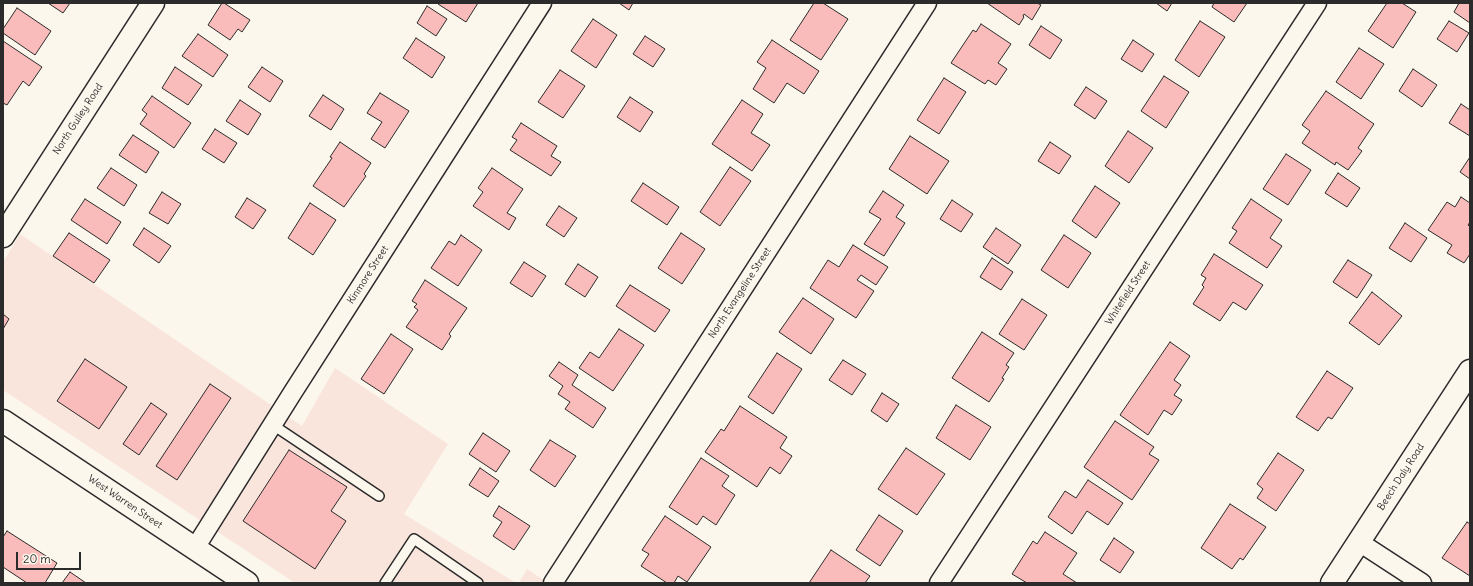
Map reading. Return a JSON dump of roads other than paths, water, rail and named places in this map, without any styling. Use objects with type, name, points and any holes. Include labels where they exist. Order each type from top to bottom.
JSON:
[{"type":"main road","name":"North Gulley Road","points":[[3,236],[152,3]]},
{"type":"main road","name":"Beech Daly Road","points":[[1332,583],[1470,371]]},
{"type":"main road","name":"West Warren Street","points":[[3,421],[247,583]]},
{"type":"street","name":"Kinmore Street","points":[[195,548],[542,3]]},
{"type":"street","name":"North Evangeline Street","points":[[553,583],[927,3]]},
{"type":"street","name":"Whitefield Street","points":[[940,583],[1317,3]]},
{"type":"street","points":[[1359,542],[1422,583]]},
{"type":"lane","points":[[273,425],[379,496]]},
{"type":"lane","points":[[385,583],[414,539],[478,583]]}]
